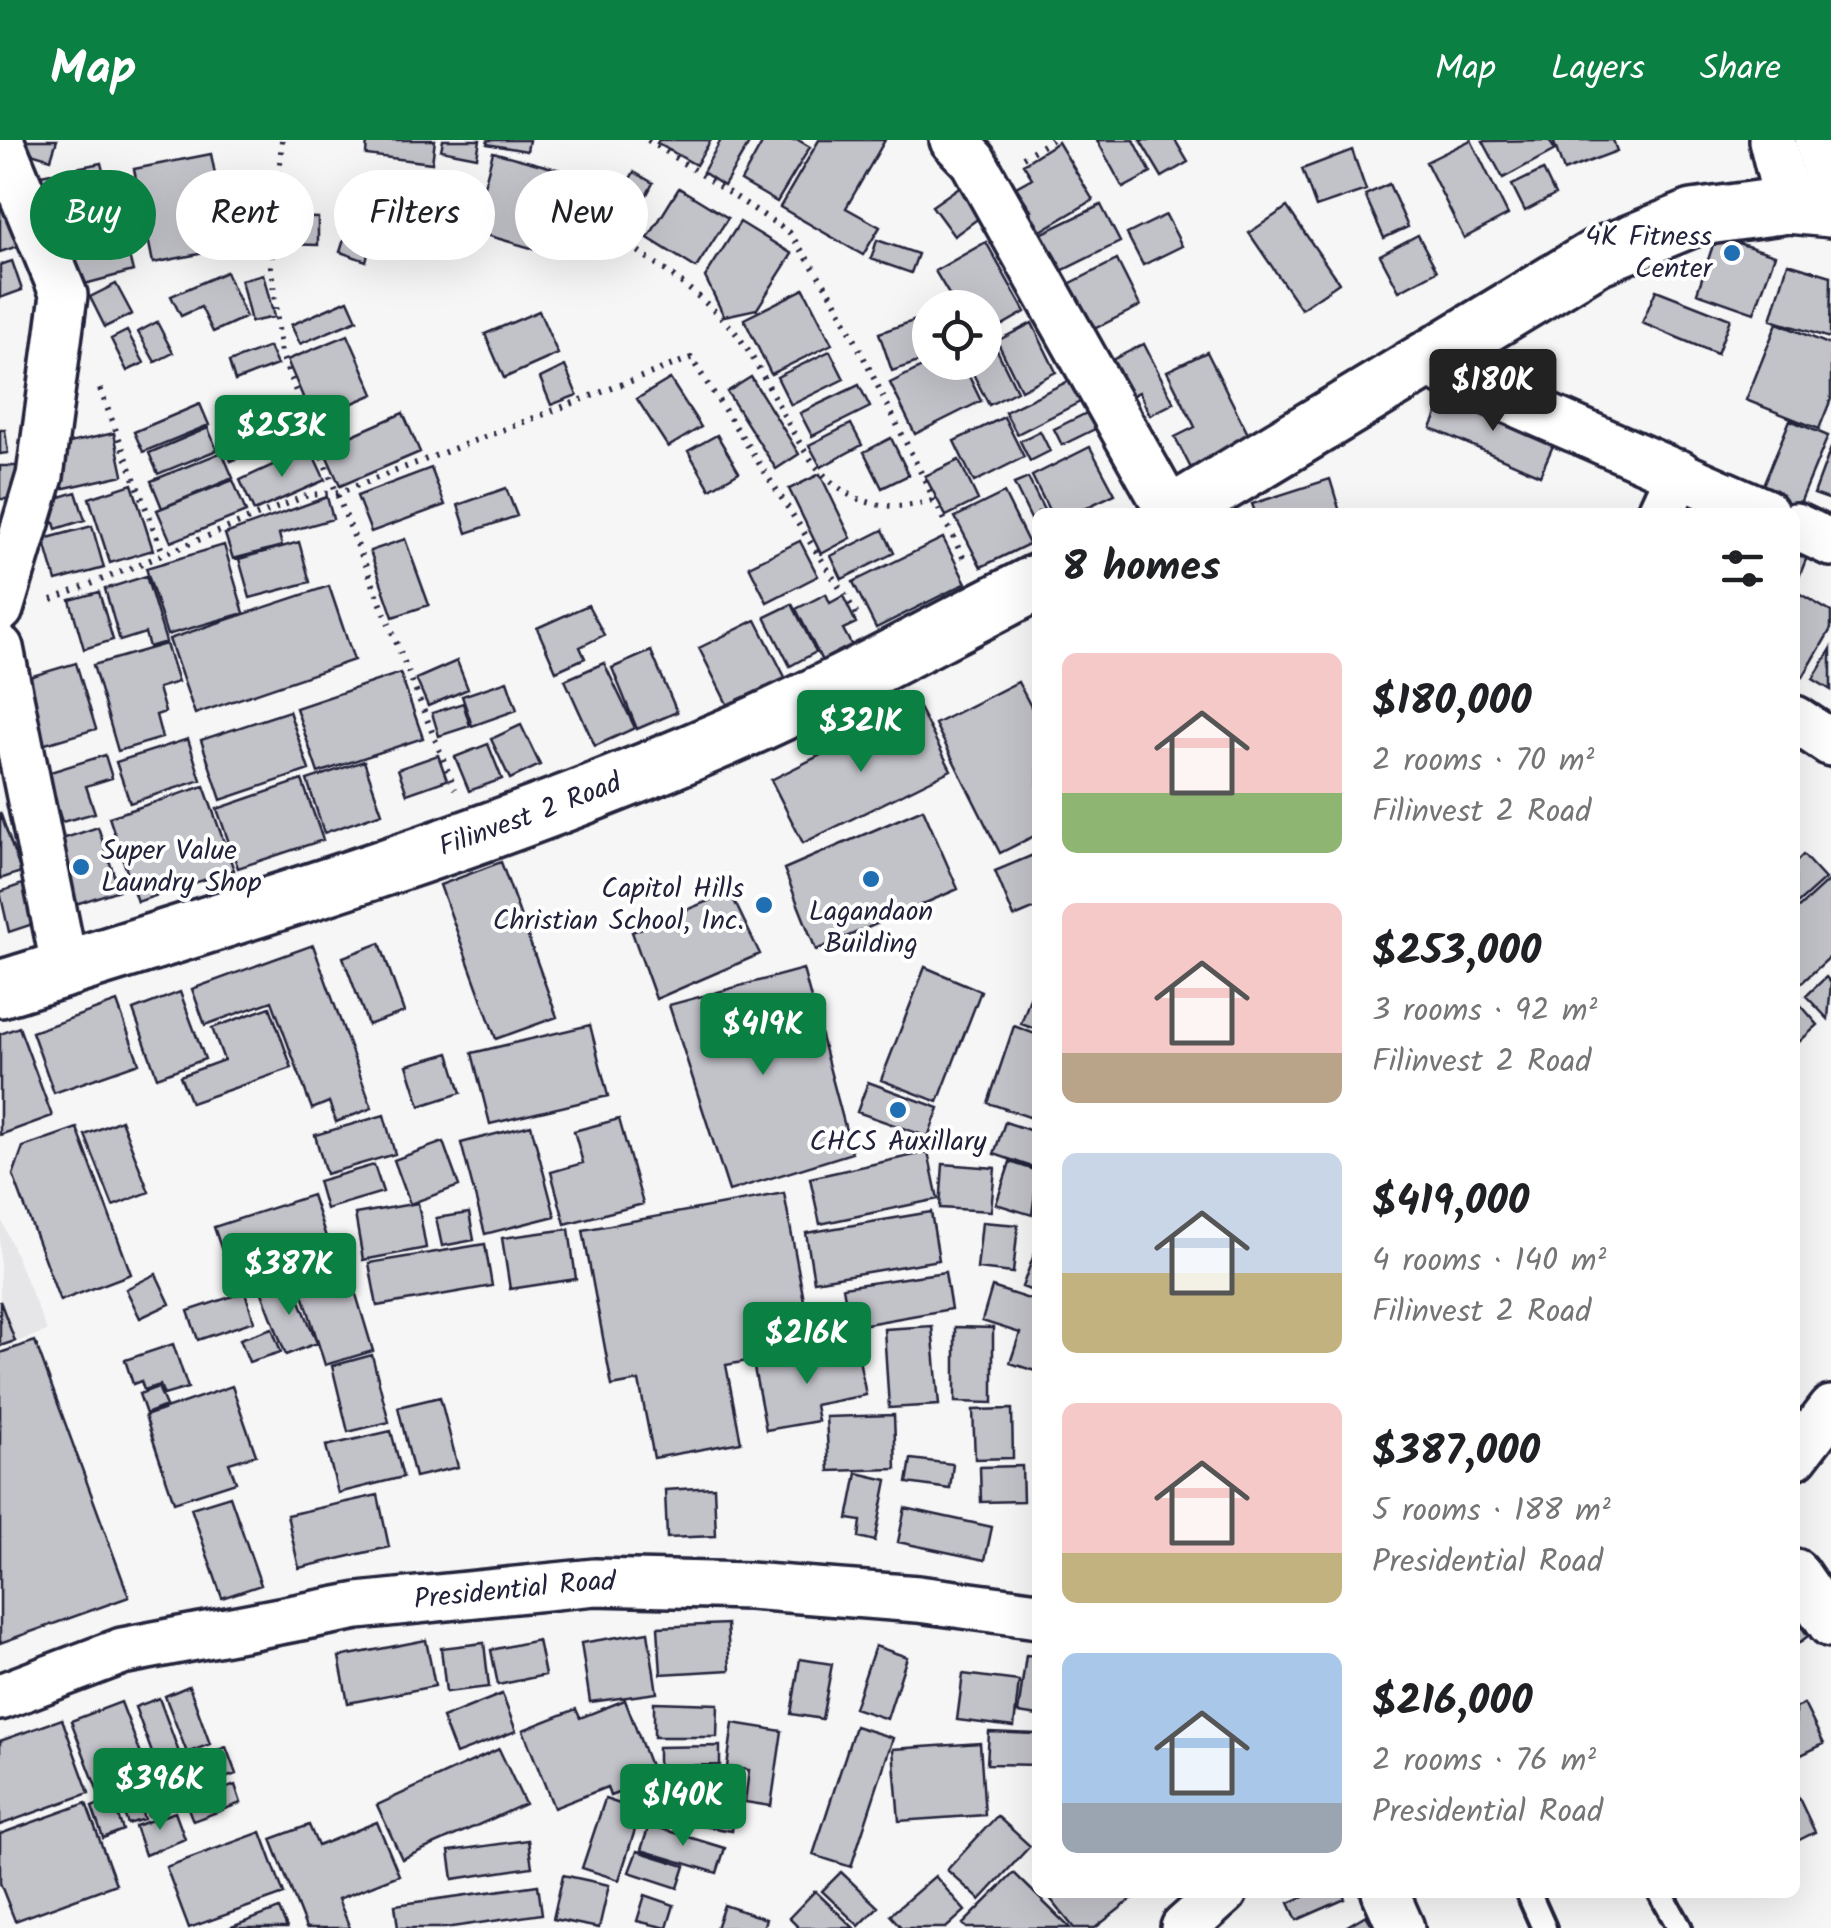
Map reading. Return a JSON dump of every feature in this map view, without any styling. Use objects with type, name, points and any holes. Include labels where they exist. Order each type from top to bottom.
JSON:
[{"type":"street","points":[[0,140],[64,295],[18,608]]},
{"type":"street","points":[[953,140],[973,161],[1170,508]]},
{"type":"street","points":[[1772,140],[1817,203]]},
{"type":"street","points":[[1817,203],[1818,140]]},
{"type":"street","points":[[1179,508],[1597,258],[1693,218],[1817,203]]},
{"type":"street","points":[[1424,364],[1670,493],[1745,508]]},
{"type":"street","points":[[1800,528],[1831,543]]},
{"type":"street","name":"Filinvest 2 Road","points":[[0,989],[474,835],[724,739],[887,662],[1032,585]]},
{"type":"street","points":[[0,648],[65,970]]},
{"type":"street","points":[[1800,722],[1831,743]]},
{"type":"street","points":[[1800,1449],[1831,1409]]},
{"type":"street","points":[[1800,1579],[1831,1624]]},
{"type":"street","name":"Presidential Road","points":[[0,1697],[140,1648],[358,1606],[595,1582],[749,1586],[918,1599],[1032,1613]]},
{"type":"street","points":[[1184,1928],[1217,1898]]},
{"type":"street","points":[[1388,1898],[1400,1928]]},
{"type":"lane","points":[[1531,1898],[1544,1928]]},
{"type":"lane","points":[[1663,1898],[1680,1928]]},
{"type":"path","points":[[282,140],[271,267],[281,354],[474,835]]},
{"type":"path","points":[[648,140],[789,232],[834,298],[932,501],[990,606]]},
{"type":"path","points":[[648,257],[740,337],[806,456],[838,491],[900,509],[932,501]]},
{"type":"path","points":[[18,608],[308,495],[338,493],[690,358],[887,662]]},
{"type":"path","points":[[100,387],[163,553]]},
{"type":"shaded area","points":[[0,1216],[47,1331],[0,1348]]},
{"type":"building","points":[[24,140],[57,140],[51,159],[21,150]]},
{"type":"building","points":[[367,140],[435,140],[432,163],[366,155]]},
{"type":"building","points":[[443,140],[480,140],[477,157],[441,150]]},
{"type":"building","points":[[488,140],[529,140],[527,151],[487,144]]},
{"type":"building","points":[[711,140],[696,165],[657,143]]},
{"type":"building","points":[[721,140],[751,140],[724,186],[703,172]]},
{"type":"building","points":[[764,140],[798,140],[810,147],[777,202],[741,181]]},
{"type":"building","points":[[819,140],[885,140],[846,208],[880,227],[863,255],[780,207]]},
{"type":"building","points":[[1097,140],[1134,140],[1151,173],[1123,188]]},
{"type":"building","points":[[1140,140],[1175,140],[1188,162],[1162,177]]},
{"type":"building","points":[[1471,140],[1508,215],[1464,238],[1426,162]]},
{"type":"building","points":[[1549,140],[1555,150],[1503,178],[1483,141]]},
{"type":"building","points":[[1553,140],[1613,140],[1617,151],[1564,171]]},
{"type":"building","points":[[1058,142],[1093,200],[1022,242],[1010,222],[1031,210],[1016,187],[1032,178],[1023,164]]},
{"type":"building","points":[[1352,150],[1366,190],[1316,207],[1302,169]]},
{"type":"building","points":[[493,152],[560,170],[515,170],[515,243],[495,238],[495,170],[488,170]]},
{"type":"building","points":[[211,154],[214,170],[176,170],[176,259],[153,263],[156,170],[134,169]]},
{"type":"building","points":[[101,163],[103,170],[66,170]]},
{"type":"building","points":[[1543,170],[1555,195],[1525,211],[1512,185]]},
{"type":"building","points":[[968,181],[990,210],[954,236],[932,206]]},
{"type":"building","points":[[1389,184],[1408,227],[1384,238],[1365,195]]},
{"type":"building","points":[[679,188],[728,218],[696,268],[648,238]]},
{"type":"building","points":[[23,195],[30,219],[30,242],[0,252],[0,203]]},
{"type":"building","points":[[1101,205],[1120,242],[1047,278],[1028,240]]},
{"type":"building","points":[[1287,207],[1339,283],[1301,309],[1249,233]]},
{"type":"building","points":[[1166,215],[1182,246],[1143,265],[1127,234]]},
{"type":"building","points":[[314,218],[318,218],[318,245],[314,245]]},
{"type":"building","points":[[740,222],[792,254],[757,309],[724,316],[705,277]]},
{"type":"building","points":[[1418,235],[1437,271],[1399,291],[1380,255]]},
{"type":"building","points":[[1716,236],[1775,255],[1754,313],[1697,293]]},
{"type":"building","points":[[877,240],[918,254],[911,273],[871,259]]},
{"type":"building","points":[[986,242],[1025,312],[1002,325],[1002,290],[946,290],[935,271]]},
{"type":"building","points":[[74,260],[130,260],[133,271],[81,285]]},
{"type":"building","points":[[1117,260],[1140,306],[1088,332],[1065,286]]},
{"type":"building","points":[[12,261],[22,290],[0,298],[0,265]]},
{"type":"building","points":[[1788,263],[1831,276],[1830,338],[1771,320]]},
{"type":"building","points":[[226,272],[246,317],[213,332],[201,307],[181,316],[171,296]]},
{"type":"building","points":[[263,274],[274,317],[251,322],[241,280]]},
{"type":"building","points":[[116,284],[132,314],[105,327],[90,297]]},
{"type":"building","points":[[804,289],[832,344],[771,374],[744,319]]},
{"type":"building","points":[[1656,290],[1730,319],[1717,354],[1642,323]]},
{"type":"building","points":[[348,300],[357,320],[300,344],[291,325]]},
{"type":"building","points":[[539,311],[558,354],[504,378],[485,334]]},
{"type":"building","points":[[912,321],[912,364],[892,371],[879,333]]},
{"type":"building","points":[[157,322],[173,353],[155,362],[138,332]]},
{"type":"building","points":[[1032,323],[1056,372],[1021,390],[1002,351],[1002,338]]},
{"type":"building","points":[[1777,323],[1831,345],[1831,399],[1819,429],[1746,400]]},
{"type":"building","points":[[127,331],[144,363],[127,371],[111,339]]},
{"type":"building","points":[[348,335],[374,394],[313,420],[287,360]]},
{"type":"building","points":[[1144,344],[1174,403],[1150,415],[1139,392],[1122,401],[1104,364]]},
{"type":"building","points":[[269,347],[277,365],[235,381],[229,362]]},
{"type":"building","points":[[830,351],[844,379],[791,405],[777,377]]},
{"type":"building","points":[[1207,352],[1251,440],[1198,482],[1175,437],[1195,427],[1167,371]]},
{"type":"building","points":[[1002,360],[1017,391],[989,405],[976,380],[1002,380]]},
{"type":"building","points":[[565,366],[577,395],[551,405],[540,378]]},
{"type":"building","points":[[912,372],[912,380],[971,380],[981,401],[915,434],[890,383]]},
{"type":"building","points":[[751,377],[799,454],[776,469],[727,392]]},
{"type":"building","points":[[670,379],[701,427],[668,447],[637,399]]},
{"type":"building","points":[[1073,379],[1084,400],[1017,434],[1005,412]]},
{"type":"building","points":[[859,385],[870,407],[812,436],[800,413]]},
{"type":"building","points":[[1447,392],[1556,439],[1540,475],[1431,428]]},
{"type":"building","points":[[200,404],[209,425],[143,452],[134,432]]},
{"type":"building","points":[[280,411],[291,438],[268,448],[257,420]]},
{"type":"building","points":[[1091,411],[1099,427],[1062,445],[1054,429]]},
{"type":"building","points":[[403,413],[420,452],[340,486],[323,448]]},
{"type":"building","points":[[1004,417],[1024,457],[974,482],[954,441]]},
{"type":"building","points":[[253,419],[265,447],[231,461],[219,433]]},
{"type":"building","points":[[1790,420],[1828,436],[1798,508],[1760,492]]},
{"type":"building","points":[[851,424],[862,445],[821,467],[809,445]]},
{"type":"building","points":[[208,428],[217,450],[158,474],[149,453]]},
{"type":"building","points":[[0,430],[5,430],[8,453],[0,454]]},
{"type":"building","points":[[1040,431],[1050,451],[1030,461],[1020,441]]},
{"type":"building","points":[[114,433],[123,475],[56,490],[47,448]]},
{"type":"building","points":[[717,435],[739,472],[710,489],[688,451]]},
{"type":"building","points":[[891,438],[909,475],[882,488],[864,452]]},
{"type":"building","points":[[1090,447],[1115,494],[1085,508],[1048,508],[1032,476]]},
{"type":"building","points":[[310,448],[325,480],[254,511],[240,480]]},
{"type":"building","points":[[1831,448],[1831,500],[1814,494]]},
{"type":"building","points":[[222,452],[233,478],[162,508],[151,481]]},
{"type":"building","points":[[959,460],[978,500],[946,516],[925,476]]},
{"type":"building","points":[[0,466],[30,466],[31,499],[0,499]]},
{"type":"building","points":[[431,468],[445,505],[371,532],[357,496]]},
{"type":"building","points":[[820,474],[851,538],[821,554],[789,489]]},
{"type":"building","points":[[1028,478],[1043,508],[1032,508],[1032,521],[1014,484]]},
{"type":"building","points":[[1330,479],[1339,508],[1254,508],[1252,504]]},
{"type":"building","points":[[233,480],[246,512],[171,542],[157,510]]},
{"type":"building","points":[[132,484],[153,550],[110,563],[89,498]]},
{"type":"building","points":[[506,488],[517,516],[467,533],[458,505]]},
{"type":"building","points":[[76,492],[85,520],[56,529],[47,501]]},
{"type":"building","points":[[1004,493],[1029,544],[981,567],[955,517]]},
{"type":"building","points":[[327,497],[333,519],[279,534],[282,546],[233,559],[225,534]]},
{"type":"building","points":[[92,526],[104,568],[56,581],[44,539]]},
{"type":"building","points":[[883,530],[894,553],[842,579],[831,556]]},
{"type":"building","points":[[943,538],[966,583],[876,628],[853,582]]},
{"type":"building","points":[[405,539],[429,605],[393,617],[370,551]]},
{"type":"building","points":[[800,541],[818,576],[767,602],[749,566]]},
{"type":"building","points":[[299,542],[310,582],[250,598],[239,559]]},
{"type":"building","points":[[224,545],[244,613],[167,635],[146,568]]},
{"type":"building","points":[[1800,554],[1807,557],[1800,574]]},
{"type":"building","points":[[146,576],[166,642],[149,647],[145,633],[120,641],[105,589]]},
{"type":"building","points":[[329,586],[354,660],[195,714],[169,639]]},
{"type":"building","points":[[99,592],[113,640],[84,649],[70,600]]},
{"type":"building","points":[[826,594],[830,603],[843,596],[856,623],[843,629],[852,646],[822,661],[796,609]]},
{"type":"building","points":[[1800,594],[1831,612],[1831,629],[1803,677]]},
{"type":"building","points":[[792,604],[816,652],[790,666],[765,617]]},
{"type":"building","points":[[588,605],[604,635],[580,647],[585,658],[556,671],[537,628]]},
{"type":"building","points":[[756,620],[788,683],[731,712],[699,648]]},
{"type":"building","points":[[166,644],[178,682],[158,688],[165,712],[156,715],[162,738],[118,751],[93,665]]},
{"type":"building","points":[[1831,649],[1831,690],[1813,679]]},
{"type":"building","points":[[651,651],[677,712],[637,729],[612,668]]},
{"type":"building","points":[[457,661],[468,689],[428,706],[416,679]]},
{"type":"building","points":[[76,663],[96,729],[32,748],[12,682]]},
{"type":"building","points":[[604,663],[635,728],[595,746],[565,680]]},
{"type":"building","points":[[400,673],[423,738],[318,773],[296,708]]},
{"type":"building","points":[[507,681],[517,710],[472,726],[462,696]]},
{"type":"building","points":[[1018,682],[1032,709],[1032,837],[1000,853],[935,724]]},
{"type":"building","points":[[463,703],[470,726],[439,736],[432,713]]},
{"type":"building","points":[[918,706],[951,770],[803,843],[771,780]]},
{"type":"building","points":[[289,711],[309,770],[221,800],[201,740]]},
{"type":"building","points":[[521,725],[540,765],[510,779],[491,739]]},
{"type":"building","points":[[188,739],[201,780],[130,803],[116,762]]},
{"type":"building","points":[[488,744],[502,779],[469,791],[455,757]]},
{"type":"building","points":[[105,755],[112,778],[86,786],[95,813],[62,822],[47,773]]},
{"type":"building","points":[[438,755],[447,780],[407,794],[398,769]]},
{"type":"building","points":[[364,761],[382,813],[324,833],[307,780]]},
{"type":"building","points":[[302,780],[323,840],[238,868],[217,809]]},
{"type":"building","points":[[204,786],[234,870],[137,902],[109,817]]},
{"type":"building","name":"Lagandaon Building","points":[[923,809],[958,889],[816,950],[784,869]]},
{"type":"building","points":[[0,812],[21,872],[0,879]]},
{"type":"building","name":"Super Value Laundry Shop","points":[[98,827],[119,890],[64,908],[44,845]]},
{"type":"building","points":[[1803,855],[1825,879],[1800,902]]},
{"type":"building","points":[[1032,856],[1032,910],[1014,917],[995,871]]},
{"type":"building","points":[[501,862],[557,1017],[496,1039],[440,885]]},
{"type":"building","points":[[1831,878],[1831,956],[1800,984],[1800,906]]},
{"type":"building","points":[[25,883],[39,922],[9,932],[0,892]]},
{"type":"building","points":[[730,892],[760,954],[656,999],[632,932]]},
{"type":"building","points":[[380,943],[404,1012],[368,1025],[343,957]]},
{"type":"building","points":[[313,945],[372,1108],[336,1122],[329,1102],[312,1109],[272,1001],[205,1025],[192,989]]},
{"type":"building","points":[[925,967],[981,991],[938,1102],[881,1080]]},
{"type":"building","points":[[803,969],[852,1153],[729,1191],[669,1005]]},
{"type":"building","points":[[1826,977],[1831,983],[1828,1019],[1806,996]]},
{"type":"building","points":[[180,992],[205,1059],[157,1077],[133,1010]]},
{"type":"building","points":[[1031,995],[1032,995],[1032,1028],[1021,1024]]},
{"type":"building","points":[[117,1002],[139,1063],[54,1093],[32,1032]]},
{"type":"building","points":[[1800,1004],[1818,1025],[1800,1041]]},
{"type":"building","points":[[270,1007],[292,1068],[191,1103],[180,1076],[224,1060],[212,1028]]},
{"type":"building","points":[[590,1025],[608,1096],[490,1124],[472,1053]]},
{"type":"building","points":[[1014,1026],[1032,1033],[1032,1118],[988,1103]]},
{"type":"building","points":[[19,1027],[52,1116],[0,1135],[0,1034]]},
{"type":"building","points":[[449,1053],[461,1093],[420,1106],[407,1065]]},
{"type":"building","name":"CHCS Auxillary","points":[[868,1082],[939,1108],[928,1137],[857,1112]]},
{"type":"building","points":[[384,1115],[395,1154],[326,1174],[315,1135]]},
{"type":"building","points":[[619,1119],[643,1204],[565,1224],[551,1172],[583,1163],[574,1131]]},
{"type":"building","points":[[121,1120],[149,1192],[113,1206],[85,1135]]},
{"type":"building","points":[[1005,1122],[1032,1131],[1032,1167],[994,1154]]},
{"type":"building","points":[[531,1125],[555,1216],[485,1234],[461,1143]]},
{"type":"building","points":[[77,1128],[131,1274],[60,1301],[13,1175],[23,1147]]},
{"type":"building","points":[[443,1142],[459,1186],[410,1204],[394,1160]]},
{"type":"building","points":[[928,1152],[938,1199],[820,1224],[810,1178]]},
{"type":"building","points":[[1010,1162],[1032,1169],[1032,1215],[996,1204]]},
{"type":"building","points":[[943,1164],[995,1168],[991,1211],[940,1208]]},
{"type":"building","points":[[374,1165],[383,1192],[326,1209],[318,1181]]},
{"type":"building","points":[[784,1193],[813,1349],[726,1365],[741,1442],[654,1458],[639,1381],[612,1386],[583,1230]]},
{"type":"building","points":[[312,1195],[330,1249],[232,1281],[214,1227]]},
{"type":"building","points":[[418,1203],[426,1248],[363,1260],[355,1214]]},
{"type":"building","points":[[931,1212],[939,1260],[814,1281],[806,1233]]},
{"type":"building","points":[[469,1213],[474,1240],[442,1246],[436,1218]]},
{"type":"building","points":[[982,1222],[1018,1225],[1013,1273],[977,1269]]},
{"type":"building","points":[[569,1229],[576,1279],[510,1289],[502,1238]]},
{"type":"building","points":[[485,1244],[492,1286],[377,1306],[369,1263]]},
{"type":"building","points":[[343,1251],[373,1351],[325,1365],[294,1265]]},
{"type":"building","points":[[1032,1260],[1032,1291],[1022,1287]]},
{"type":"building","points":[[945,1272],[951,1309],[850,1327],[843,1287]]},
{"type":"building","points":[[156,1274],[170,1304],[140,1318],[126,1289]]},
{"type":"building","points":[[292,1281],[317,1343],[286,1355],[262,1293]]},
{"type":"building","points":[[992,1287],[1032,1300],[1032,1370],[1010,1363],[1020,1333],[982,1321]]},
{"type":"building","points":[[245,1292],[254,1321],[198,1340],[188,1311]]},
{"type":"building","points":[[0,1301],[15,1341],[0,1346]]},
{"type":"building","points":[[932,1326],[939,1405],[889,1408],[884,1329]]},
{"type":"building","points":[[955,1327],[993,1328],[993,1403],[955,1402]]},
{"type":"building","points":[[272,1328],[281,1352],[249,1362],[240,1339]]},
{"type":"building","points":[[35,1341],[129,1597],[0,1643],[0,1353]]},
{"type":"building","points":[[173,1344],[188,1388],[164,1395],[160,1385],[144,1390],[141,1381],[133,1384],[125,1360]]},
{"type":"building","points":[[857,1349],[866,1395],[815,1405],[818,1421],[766,1430],[754,1368]]},
{"type":"building","points":[[372,1355],[389,1422],[348,1432],[332,1366]]},
{"type":"building","points":[[232,1386],[256,1455],[229,1463],[236,1482],[174,1502],[145,1416]]},
{"type":"building","points":[[158,1387],[166,1406],[146,1414],[139,1394]]},
{"type":"building","points":[[440,1397],[458,1467],[415,1477],[398,1407]]},
{"type":"building","points":[[1012,1409],[1013,1458],[975,1459],[973,1410]]},
{"type":"building","points":[[894,1415],[896,1469],[829,1471],[826,1417]]},
{"type":"building","points":[[391,1431],[403,1477],[338,1493],[326,1446]]},
{"type":"building","points":[[911,1459],[953,1464],[950,1489],[907,1483]]},
{"type":"building","points":[[1022,1466],[1023,1501],[981,1502],[980,1467]]},
{"type":"building","points":[[857,1473],[887,1480],[875,1541],[859,1537],[861,1521],[848,1519]]},
{"type":"building","points":[[714,1487],[716,1536],[667,1538],[665,1490]]},
{"type":"building","points":[[378,1495],[389,1547],[299,1568],[287,1515]]},
{"type":"building","points":[[230,1496],[261,1585],[222,1598],[191,1508]]},
{"type":"building","points":[[905,1508],[992,1527],[985,1560],[898,1542]]},
{"type":"building","points":[[727,1624],[730,1670],[661,1674],[658,1627]]},
{"type":"building","points":[[1800,1625],[1808,1636],[1800,1642]]},
{"type":"building","points":[[648,1632],[657,1693],[590,1702],[581,1643]]},
{"type":"building","points":[[426,1640],[435,1686],[348,1703],[339,1657]]},
{"type":"building","points":[[538,1640],[545,1675],[498,1685],[491,1650]]},
{"type":"building","points":[[484,1643],[489,1687],[446,1692],[441,1648]]},
{"type":"building","points":[[875,1646],[907,1657],[887,1719],[854,1708]]},
{"type":"building","points":[[1026,1655],[1032,1656],[1032,1715],[1018,1713]]},
{"type":"building","points":[[800,1659],[832,1664],[822,1719],[791,1714]]},
{"type":"building","points":[[963,1674],[1019,1681],[1014,1727],[957,1720]]},
{"type":"building","points":[[189,1686],[210,1744],[187,1753],[165,1696]]},
{"type":"building","points":[[502,1694],[516,1731],[456,1754],[442,1718]]},
{"type":"building","points":[[159,1698],[195,1796],[171,1804],[135,1707]]},
{"type":"building","points":[[625,1700],[655,1779],[610,1796],[607,1787],[554,1808],[523,1730],[576,1709],[580,1718]]},
{"type":"building","points":[[121,1702],[150,1778],[100,1797],[71,1721]]},
{"type":"building","points":[[654,1702],[718,1704],[717,1737],[654,1737]]},
{"type":"building","points":[[1804,1704],[1824,1744],[1800,1756],[1800,1706]]},
{"type":"building","points":[[62,1719],[89,1793],[0,1825],[0,1741]]},
{"type":"building","points":[[733,1723],[782,1731],[771,1806],[745,1802],[749,1770],[727,1767]]},
{"type":"building","points":[[855,1726],[893,1738],[851,1867],[813,1855]]},
{"type":"building","points":[[989,1732],[1032,1734],[1032,1765],[987,1764]]},
{"type":"building","points":[[980,1743],[985,1815],[899,1821],[893,1749]]},
{"type":"building","points":[[720,1746],[720,1765],[658,1766],[658,1747]]},
{"type":"building","points":[[226,1747],[236,1774],[198,1788],[188,1760]]},
{"type":"building","points":[[499,1749],[525,1804],[402,1859],[377,1805]]},
{"type":"building","points":[[156,1784],[166,1810],[148,1816],[139,1790]]},
{"type":"building","points":[[235,1785],[241,1803],[193,1821],[186,1803]]},
{"type":"building","points":[[136,1795],[144,1819],[128,1824],[119,1801]]},
{"type":"building","points":[[660,1798],[691,1803],[688,1826],[657,1821]]},
{"type":"building","points":[[706,1798],[736,1801],[732,1831],[702,1826]]},
{"type":"building","points":[[112,1799],[123,1830],[103,1838],[92,1807]]},
{"type":"building","points":[[605,1799],[641,1811],[619,1880],[582,1868]]},
{"type":"building","points":[[1800,1800],[1815,1832],[1800,1840]]},
{"type":"building","points":[[86,1803],[116,1884],[15,1921],[0,1883],[0,1834]]},
{"type":"building","points":[[175,1812],[185,1839],[145,1855],[135,1826]]},
{"type":"building","points":[[997,1816],[1030,1846],[980,1900],[947,1870]]},
{"type":"building","points":[[377,1822],[399,1875],[338,1899],[350,1928],[306,1928],[271,1839],[309,1825],[318,1846]]},
{"type":"building","points":[[649,1825],[725,1848],[717,1873],[641,1850]]},
{"type":"building","points":[[261,1832],[284,1894],[189,1928],[166,1867]]},
{"type":"building","points":[[528,1840],[532,1867],[453,1879],[449,1851]]},
{"type":"building","points":[[637,1851],[685,1866],[678,1888],[629,1872]]},
{"type":"building","points":[[841,1872],[878,1907],[859,1926],[822,1891]]},
{"type":"building","points":[[1014,1873],[1032,1891],[1032,1898],[1039,1898],[1070,1928],[967,1928],[963,1924]]},
{"type":"building","points":[[563,1875],[609,1885],[599,1928],[553,1919]]},
{"type":"building","points":[[935,1876],[965,1911],[946,1928],[902,1928],[890,1915]]},
{"type":"building","points":[[538,1885],[542,1914],[445,1928],[398,1928],[395,1905]]},
{"type":"building","points":[[815,1891],[854,1928],[799,1928],[789,1918]]},
{"type":"building","points":[[645,1895],[674,1905],[667,1928],[637,1921]]},
{"type":"building","points":[[1050,1898],[1133,1898],[1095,1928],[1074,1928]]},
{"type":"building","points":[[1300,1898],[1345,1899],[1297,1920],[1289,1903]]},
{"type":"building","points":[[724,1905],[766,1919],[763,1928],[716,1928]]},
{"type":"building","points":[[279,1909],[287,1928],[229,1928]]},
{"type":"building","points":[[1366,1915],[1374,1928],[1344,1928]]},
{"type":"place","name":"4K Fitness Center","points":[[1732,253]]},
{"type":"place","name":"Super Value Laundry Shop","points":[[81,867]]},
{"type":"place","name":"Lagandaon Building","points":[[871,879]]},
{"type":"place","name":"Capitol Hills Christian School, Inc.","points":[[764,905]]},
{"type":"place","name":"CHCS Auxillary","points":[[898,1110]]}]
